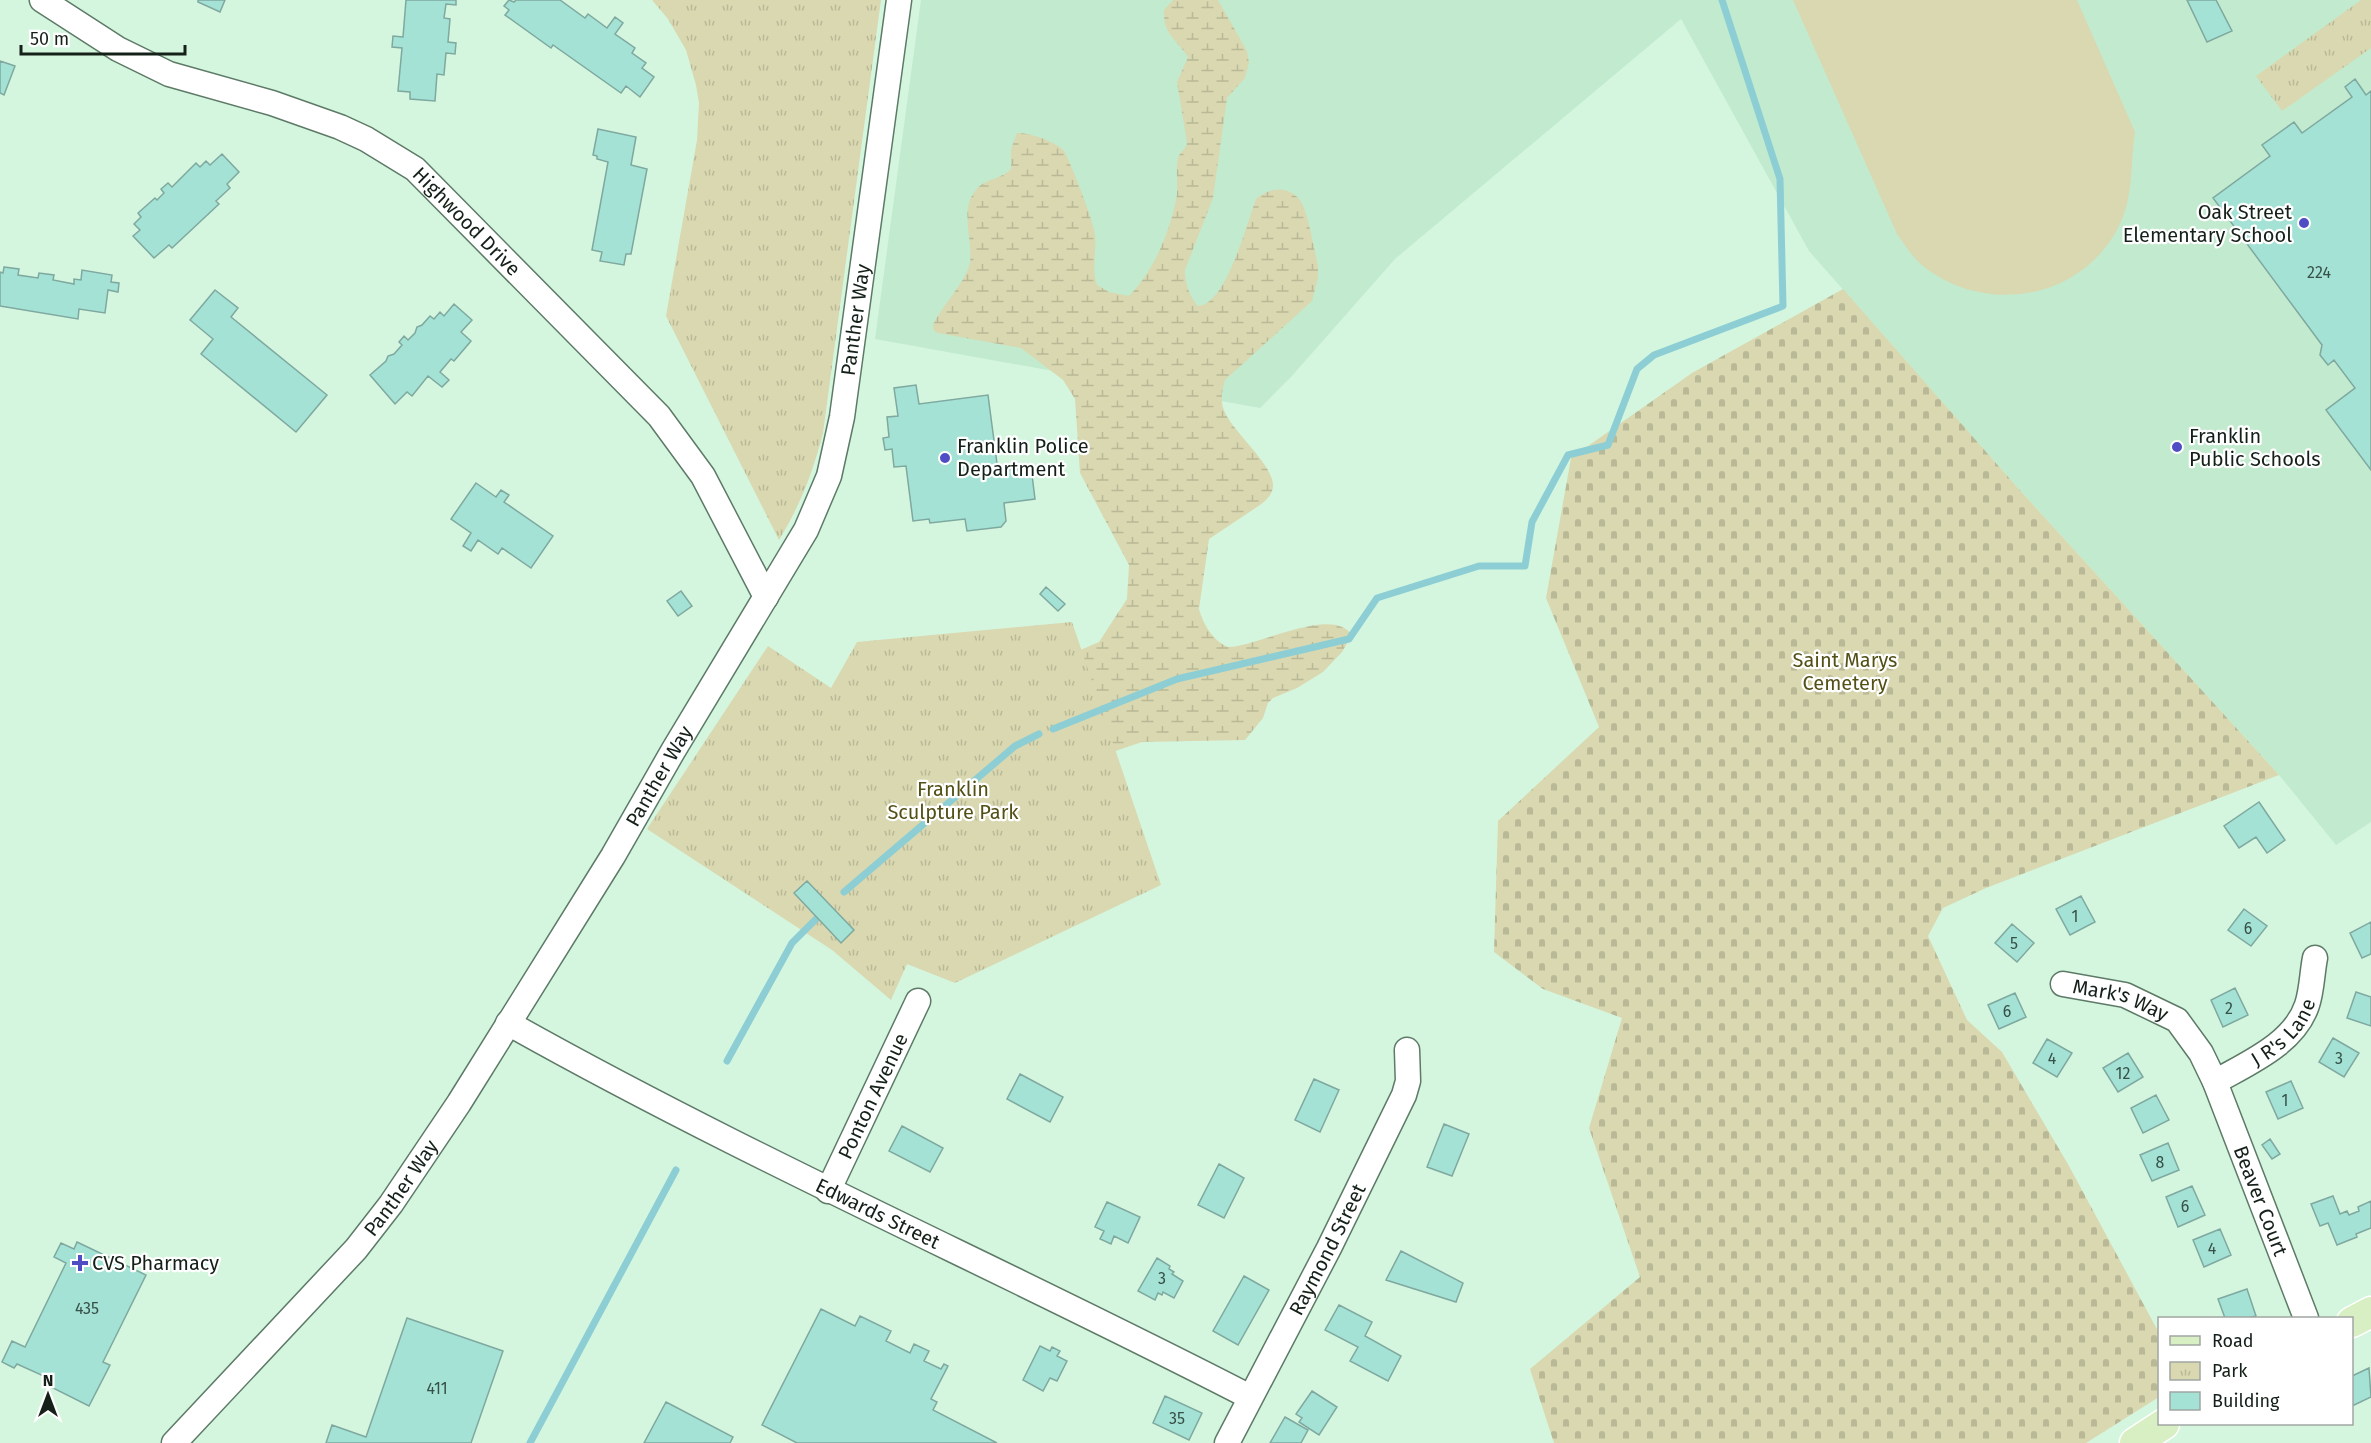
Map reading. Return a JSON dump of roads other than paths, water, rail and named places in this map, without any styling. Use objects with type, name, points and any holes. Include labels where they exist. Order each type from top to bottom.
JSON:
[{"type":"main road","points":[[2353,1321],[2371,1312]]},
{"type":"main road","points":[[2135,1443],[2162,1425]]},
{"type":"street","name":"Highwood Drive","points":[[42,0],[118,49],[169,74],[272,103],[340,128],[366,140],[415,169],[659,416],[703,476],[766,597]]},
{"type":"street","name":"Panther Way","points":[[174,1443],[331,1278],[376,1224],[459,1103],[613,856],[673,751],[806,530],[825,489],[833,462],[845,396],[899,0]]},
{"type":"street","name":"J R's Lane","points":[[2215,1082],[2277,1046],[2296,1024],[2307,1005],[2315,958]]},
{"type":"street","name":"Mark's Way","points":[[2063,984],[2125,994],[2177,1020],[2201,1053],[2215,1082]]},
{"type":"street","name":"Ponton Avenue","points":[[828,1191],[918,1001]]},
{"type":"street","name":"Edwards Street","points":[[508,1023],[569,1058],[828,1191],[1159,1350],[1250,1397]]},
{"type":"street","name":"Raymond Street","points":[[1227,1443],[1329,1248],[1404,1095],[1408,1074],[1407,1050]]},
{"type":"street","name":"Beaver Court","points":[[2215,1082],[2306,1317]]},
{"type":"waterway","points":[[1053,729],[1177,679],[1349,639],[1377,598],[1479,566],[1525,566],[1532,522],[1568,455],[1608,445],[1637,369],[1654,355],[1783,306],[1780,179],[1722,0]]},
{"type":"waterway","points":[[844,892],[1015,746],[1039,734]]},
{"type":"waterway","points":[[727,1061],[792,943],[816,919]]},
{"type":"waterway","points":[[530,1443],[676,1170]]},
{"type":"place","name":"Oak Street Elementary School","points":[[2304,223]]},
{"type":"place","name":"Franklin Public Schools","points":[[2177,447]]},
{"type":"place","name":"Franklin Police Department","points":[[945,458]]},
{"type":"place","name":"CVS Pharmacy","points":[[80,1263]]},
{"type":"park label","name":"Saint Marys Cemetery","points":[[1845,672]]},
{"type":"park label","name":"Franklin Sculpture Park","points":[[953,800]]}]
